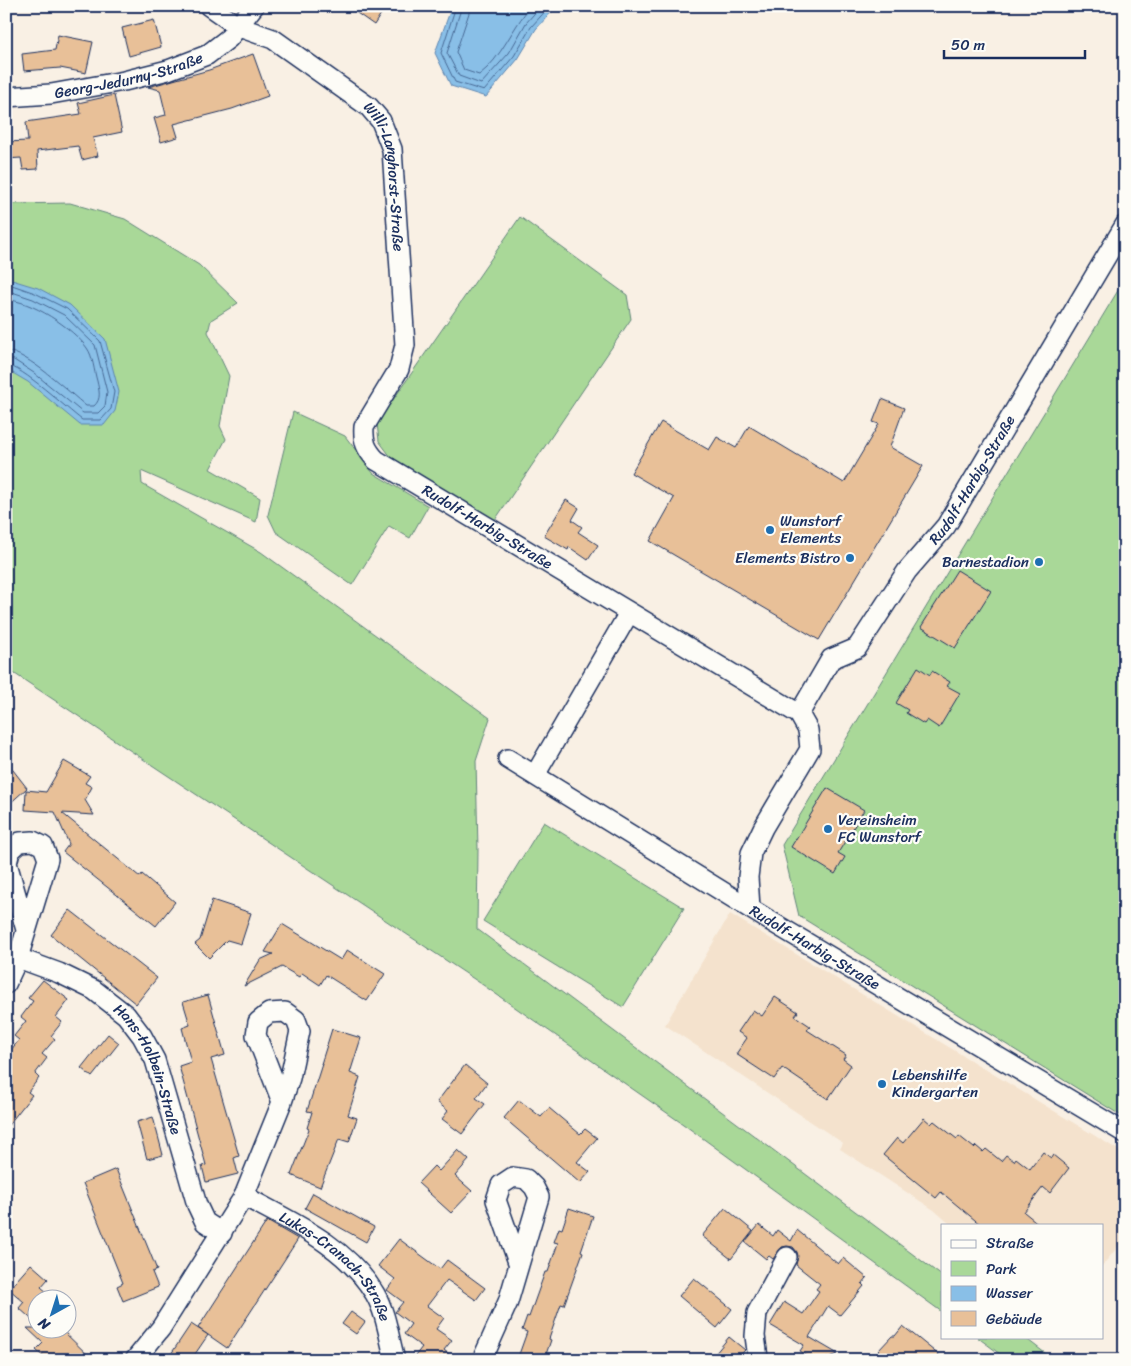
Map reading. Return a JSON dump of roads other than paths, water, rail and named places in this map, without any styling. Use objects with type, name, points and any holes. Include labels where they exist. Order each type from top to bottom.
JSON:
[{"type":"street","name":"Willi-Langhorst-Straße","points":[[209,6],[239,27],[273,39],[369,107],[382,121],[392,149],[405,345],[399,369],[364,427]]},
{"type":"street","name":"Georg-Jedurny-Straße","points":[[6,97],[51,94],[124,81],[168,70],[207,55],[229,38],[254,6]]},
{"type":"street","name":"Rudolf-Harbig-Straße","points":[[364,427],[363,438],[367,450],[376,460],[799,714],[831,660],[857,648],[907,571],[946,526],[1125,225]]},
{"type":"street","points":[[535,775],[629,613]]},
{"type":"street","points":[[750,908],[748,876],[751,853],[763,828],[810,749],[808,730],[799,714]]},
{"type":"street","name":"Rudolf-Harbig-Straße","points":[[508,758],[750,908],[1125,1133]]},
{"type":"street","points":[[6,984],[18,958],[26,930]]},
{"type":"street","name":"Hans-Holbein-Straße","points":[[18,958],[58,973],[94,990],[126,1015],[142,1036],[155,1060],[197,1205],[205,1222],[222,1233]]},
{"type":"street","points":[[135,1360],[161,1328],[244,1196],[282,1102]]},
{"type":"street","name":"Lukas-Cranach-Straße","points":[[244,1196],[331,1245],[359,1271],[375,1294],[382,1309],[395,1360]]},
{"type":"street","points":[[761,1359],[755,1336],[758,1313],[787,1258]]},
{"type":"street","points":[[482,1360],[508,1302],[520,1265]]},
{"type":"water","points":[[452,6],[557,6],[536,29],[518,59],[486,97],[451,86],[435,53]]},
{"type":"water","points":[[12,280],[38,288],[70,305],[105,339],[119,392],[115,411],[104,425],[80,425],[28,382],[6,369],[6,281]]},
{"type":"place","name":"Wunstorf Elements","points":[[770,530]]},
{"type":"place","name":"Elements Bistro","points":[[850,558]]},
{"type":"place","name":"Barnestadion","points":[[1039,562]]},
{"type":"place","name":"Vereinsheim FC Wunstorf","points":[[828,829]]},
{"type":"place","name":"Lebenshilfe Kindergarten","points":[[882,1084]]}]
